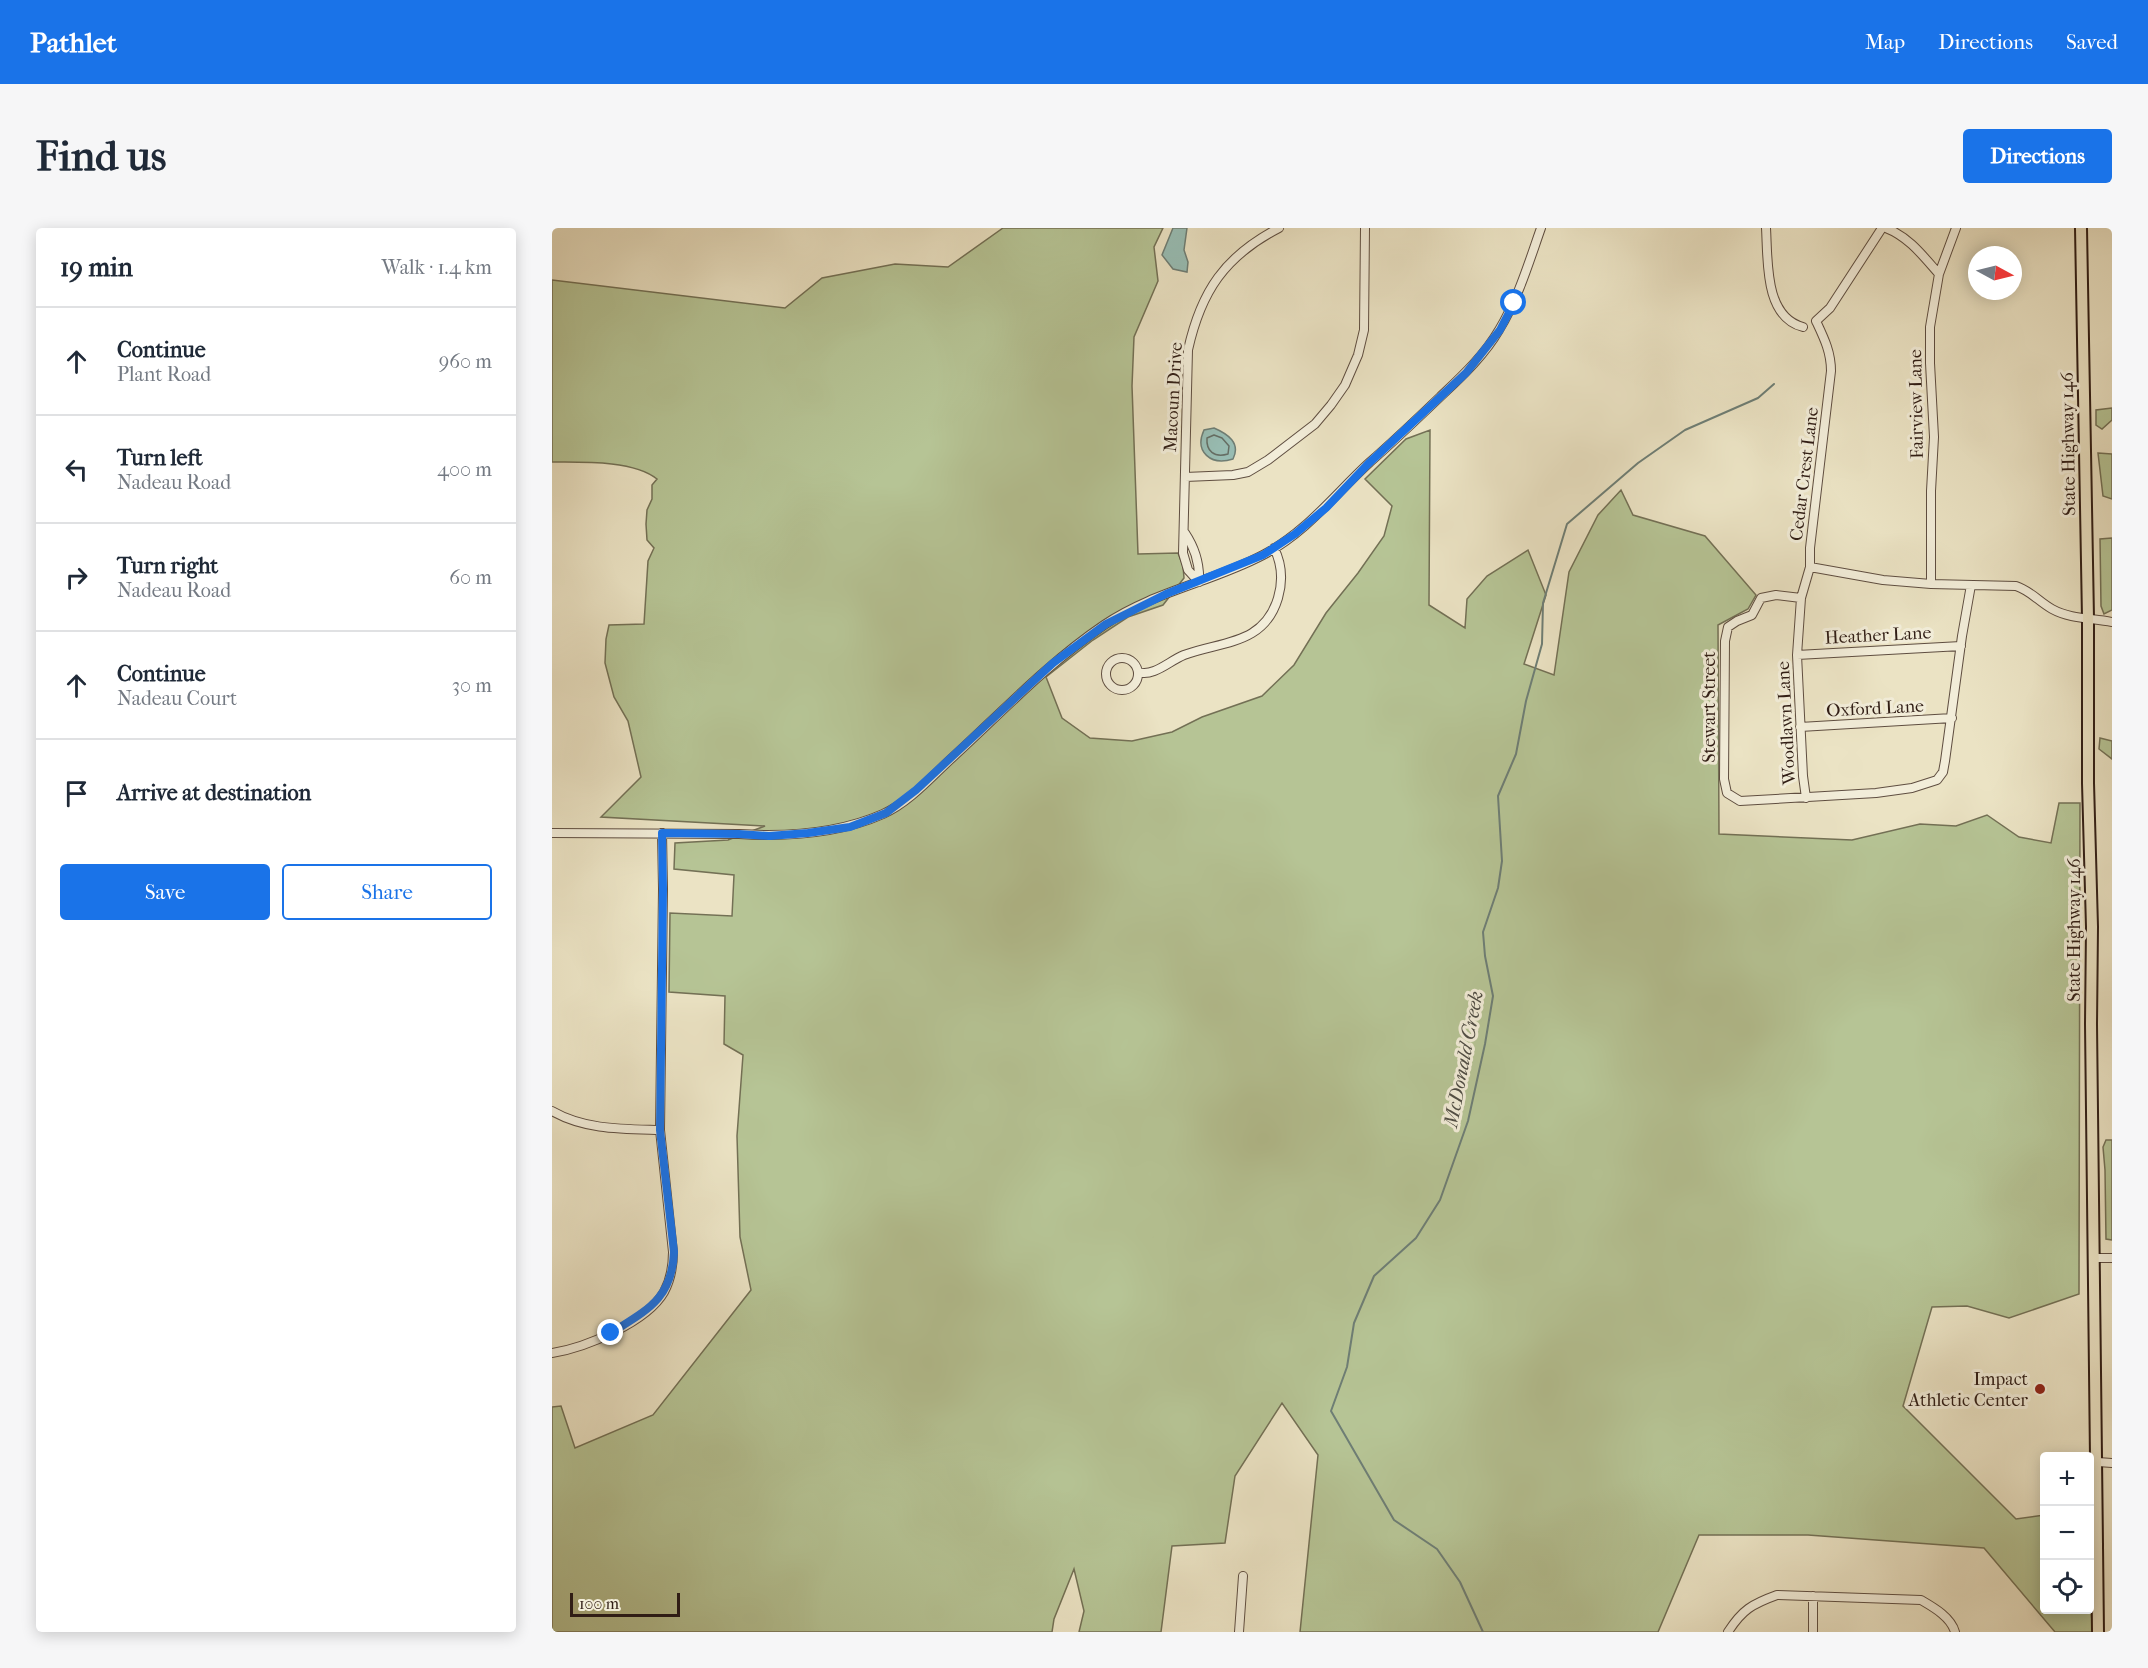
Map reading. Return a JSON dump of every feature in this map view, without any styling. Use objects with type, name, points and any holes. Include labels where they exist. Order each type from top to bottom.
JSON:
[{"type":"main road","name":"State Highway 146","points":[[2081,228],[2088,618],[2098,1632]]},
{"type":"street","name":"Macoun Drive","points":[[1199,582],[1200,568],[1193,545],[1184,532],[1188,350],[1195,321],[1210,289],[1232,260],[1259,238],[1279,228]]},
{"type":"street","points":[[1185,477],[1233,476],[1248,472],[1268,460],[1315,424],[1331,405],[1345,385],[1358,355],[1364,330],[1365,228]]},
{"type":"street","points":[[552,833],[769,836],[850,827],[886,813],[916,790],[1053,663],[1106,624],[1135,608],[1263,555],[1295,534],[1326,508],[1368,464],[1466,373],[1484,352],[1500,330],[1514,303],[1541,228]]},
{"type":"street","points":[[1766,228],[1768,269],[1776,301],[1787,319],[1803,327]]},
{"type":"street","points":[[1884,228],[1899,233],[1939,274]]},
{"type":"street","name":"Cedar Crest Lane","points":[[1884,228],[1830,308],[1816,321],[1827,343],[1831,370],[1810,548],[1810,567],[1882,579],[1931,584],[2016,586],[2028,590],[2051,609],[2070,617],[2112,622]]},
{"type":"street","name":"Fairview Lane","points":[[1931,584],[1931,491],[1934,436],[1930,327],[1939,274],[1956,228]]},
{"type":"street","points":[[1138,672],[1135,683],[1127,690],[1111,686],[1106,677],[1107,667],[1120,658],[1133,663],[1138,672],[1151,673],[1170,660],[1233,642],[1256,631],[1276,605],[1280,590],[1281,565],[1274,548]]},
{"type":"street","name":"Woodlawn Lane","points":[[1810,567],[1801,598],[1797,655],[1806,798],[1876,793],[1912,788],[1937,780],[1943,772],[1971,585]]},
{"type":"street","name":"Stewart Street","points":[[1801,598],[1776,595],[1761,598],[1752,615],[1728,627],[1725,641],[1724,779],[1727,793],[1740,801],[1806,798]]},
{"type":"street","name":"Heather Lane","points":[[1797,655],[1961,646]]},
{"type":"street","name":"Oxford Lane","points":[[1800,727],[1952,718]]},
{"type":"street","points":[[552,1353],[584,1346],[636,1317],[654,1304],[663,1293],[673,1269],[674,1252],[660,1130],[662,833]]},
{"type":"street","points":[[552,1111],[585,1124],[610,1128],[660,1130]]},
{"type":"street","points":[[2094,1258],[2112,1258]]},
{"type":"street","points":[[2098,1462],[2112,1463]]},
{"type":"street","points":[[1239,1632],[1243,1576]]},
{"type":"street","points":[[1728,1632],[1739,1615],[1759,1602],[1777,1595],[1921,1600],[1935,1608],[1953,1625],[1955,1632]]},
{"type":"street","points":[[1813,1632],[1814,1596]]},
{"type":"green space","points":[[1003,228],[1163,228],[1154,247],[1158,281],[1134,337],[1132,386],[1138,554],[1178,553],[1183,566],[1184,578],[1163,605],[1128,617],[1093,640],[1046,677],[1062,718],[1090,738],[1132,741],[1172,732],[1202,717],[1262,696],[1294,665],[1326,613],[1384,536],[1392,506],[1365,479],[1406,439],[1430,430],[1429,605],[1465,628],[1467,599],[1487,576],[1528,550],[1546,595],[1524,664],[1554,675],[1569,572],[1598,515],[1621,490],[1633,515],[1705,536],[1756,595],[1748,609],[1718,625],[1719,834],[1852,840],[1920,824],[1956,826],[1987,815],[2019,837],[2051,843],[2059,803],[2080,803],[2079,1294],[2009,1318],[1967,1306],[1932,1307],[1903,1406],[2016,1519],[2040,1516],[2040,1614],[2091,1614],[2093,1632],[2055,1632],[1984,1548],[1808,1535],[1699,1535],[1658,1632],[1300,1632],[1318,1455],[1282,1403],[1235,1476],[1225,1543],[1172,1546],[1161,1632],[1079,1632],[1084,1611],[1074,1569],[1054,1619],[1052,1632],[552,1632],[552,1407],[561,1406],[575,1448],[653,1415],[751,1290],[740,1237],[737,1136],[743,1055],[724,1044],[725,996],[669,992],[670,913],[732,916],[734,875],[674,869],[675,843],[728,840],[765,826],[601,817],[641,777],[628,721],[614,697],[605,663],[606,639],[609,625],[644,624],[648,561],[654,548],[647,540],[647,510],[652,499],[652,485],[657,479],[635,468],[621,465],[552,462],[552,280],[785,308],[822,278],[895,264],[948,267]]},
{"type":"green space","points":[[2112,408],[2112,420],[2102,429],[2096,425],[2096,410]]},
{"type":"green space","points":[[2098,453],[2112,454],[2112,499],[2103,496]]},
{"type":"green space","points":[[2112,538],[2112,610],[2104,614],[2101,606],[2100,539]]},
{"type":"green space","points":[[2100,738],[2112,741],[2112,759],[2099,749]]},
{"type":"green space","points":[[2106,1140],[2112,1140],[2112,1240],[2106,1239],[2103,1147]]},
{"type":"water","points":[[1173,228],[1187,228],[1184,250],[1188,262],[1187,272],[1173,269],[1162,255]]},
{"type":"water","points":[[1214,428],[1232,440],[1235,448],[1233,459],[1218,461],[1203,451],[1201,438],[1204,430]]},
{"type":"waterway","name":"McDonald Creek","points":[[1483,1632],[1460,1582],[1437,1549],[1394,1520],[1331,1411],[1347,1367],[1354,1323],[1374,1276],[1416,1238],[1440,1200],[1468,1121],[1493,996],[1483,932],[1498,888],[1502,861],[1498,796],[1516,754],[1526,701],[1542,644],[1543,603],[1567,524],[1638,463],[1685,430],[1758,398],[1774,384]]},
{"type":"place","name":"Impact Athletic Center","points":[[2040,1389]]},
{"type":"route","points":[[611,1333],[654,1304],[663,1293],[673,1269],[674,1252],[660,1130],[662,833],[769,836],[808,833],[850,827],[886,813],[916,790],[1053,663],[1106,624],[1166,594],[1263,555],[1295,534],[1326,508],[1368,464],[1466,373],[1500,330],[1514,303]]}]
